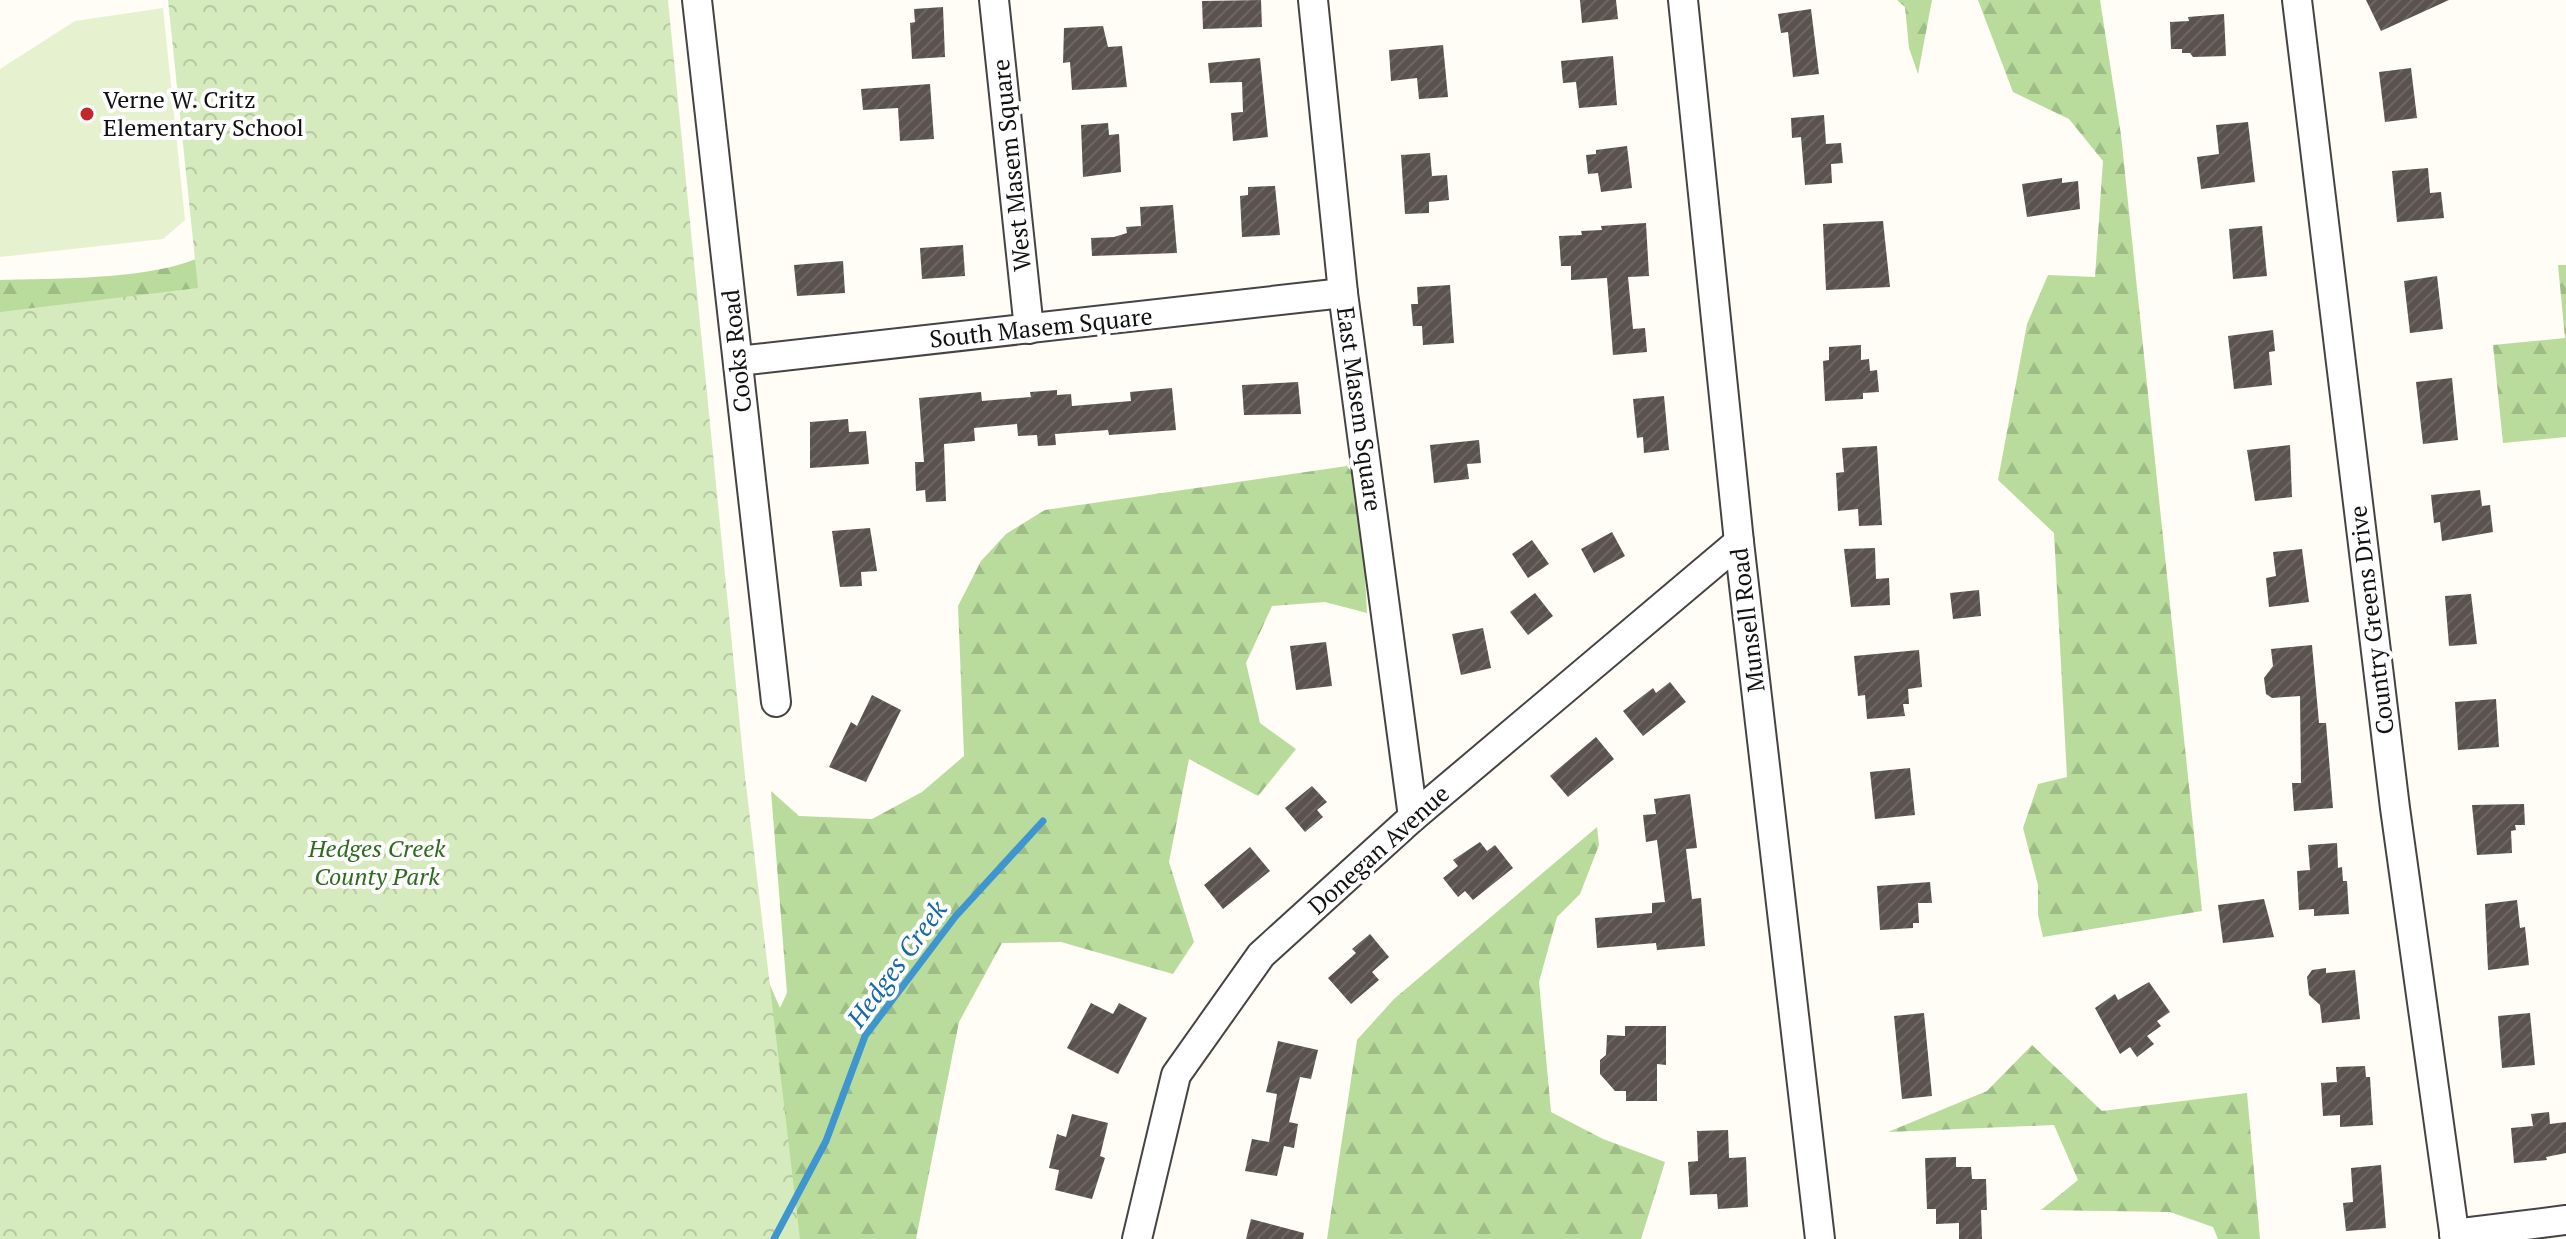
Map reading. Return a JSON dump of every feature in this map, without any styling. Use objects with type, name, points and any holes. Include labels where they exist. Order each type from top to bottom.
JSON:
[{"type":"street","name":"Cooks Road","points":[[697,0],[776,702]]},
{"type":"street","name":"West Masem Square","points":[[994,0],[1029,329]]},
{"type":"street","name":"East Masem Square","points":[[1313,0],[1343,293],[1413,817]]},
{"type":"street","name":"Munsell Road","points":[[1683,0],[1739,542],[1820,1239]]},
{"type":"street","name":"Country Greens Drive","points":[[2297,0],[2395,808],[2454,1236]]},
{"type":"street","name":"South Masem Square","points":[[738,361],[1343,293]]},
{"type":"street","name":"Donegan Avenue","points":[[1137,1239],[1176,1075],[1261,955],[1413,817],[1739,542]]},
{"type":"street","points":[[2454,1236],[2566,1220]]},
{"type":"green space","name":"Hedges Creek County Park","points":[[168,0],[668,0],[745,776],[800,1239],[0,1239],[0,312],[198,288]]},
{"type":"green space","points":[[1897,0],[1932,0],[1918,74],[1909,48],[1905,7]]},
{"type":"green space","points":[[1978,0],[2100,0],[2121,135],[2202,911],[2043,937],[2038,915],[2038,885],[2023,828],[2038,784],[2067,777],[2054,533],[1998,480],[2027,324],[2048,275],[2095,277],[2103,161],[2069,119],[2013,92]]},
{"type":"green space","name":"Verne W. Critz Elementary School","points":[[163,8],[185,220],[163,239],[0,257],[0,69],[75,21]]},
{"type":"green space","name":"Hedges Creek County Park","points":[[212,251],[754,948],[780,1008],[787,993],[771,791],[799,816],[872,819],[922,792],[964,756],[958,606],[981,561],[1006,534],[1045,510],[1347,466],[1360,484],[1367,613],[1325,602],[1272,606],[1246,663],[1260,723],[1296,749],[1258,796],[1189,759],[1169,862],[1194,942],[1173,974],[1061,942],[1002,943],[959,1022],[916,1239],[0,1239],[0,280],[139,273],[191,261]]},
{"type":"green space","points":[[2558,265],[2566,265],[2566,437],[2503,443],[2493,345],[2565,338]]},
{"type":"green space","points":[[1597,827],[1599,845],[1580,894],[1557,917],[1539,982],[1551,1112],[1603,1139],[1665,1162],[1641,1239],[1327,1239],[1357,1040],[1394,999]]},
{"type":"green space","points":[[2032,1045],[2102,1111],[2247,1093],[2260,1239],[2218,1239],[2213,1227],[2170,1212],[2041,1210],[2078,1180],[2054,1125],[1888,1132],[1987,1091]]},
{"type":"building","points":[[1261,0],[1262,27],[1203,29],[1202,1]]},
{"type":"building","points":[[1580,0],[1616,0],[1618,19],[1582,23]]},
{"type":"building","points":[[2366,0],[2449,0],[2381,31]]},
{"type":"building","points":[[943,7],[945,57],[912,59],[910,23],[915,22],[914,9]]},
{"type":"building","points":[[1811,9],[1819,74],[1793,77],[1788,32],[1781,33],[1778,14]]},
{"type":"building","points":[[2224,14],[2226,56],[2193,57],[2190,53],[2182,53],[2182,49],[2171,49],[2170,22]]},
{"type":"building","points":[[1103,26],[1108,47],[1122,46],[1127,87],[1072,90],[1070,62],[1063,63],[1064,28]]},
{"type":"building","points":[[1443,45],[1448,97],[1419,99],[1417,78],[1391,81],[1389,50]]},
{"type":"building","points":[[1613,56],[1617,105],[1579,108],[1576,82],[1563,83],[1561,61]]},
{"type":"building","points":[[1260,58],[1268,137],[1233,141],[1231,113],[1243,112],[1242,82],[1210,83],[1208,63]]},
{"type":"building","points":[[2411,68],[2417,118],[2385,122],[2379,72]]},
{"type":"building","points":[[930,84],[934,139],[900,141],[898,108],[863,110],[861,89]]},
{"type":"building","points":[[1824,115],[1826,144],[1841,143],[1843,163],[1831,164],[1832,183],[1805,185],[1801,137],[1792,138],[1791,118]]},
{"type":"building","points":[[2248,122],[2255,182],[2201,189],[2197,157],[2219,154],[2216,125]]},
{"type":"building","points":[[1108,123],[1109,135],[1119,134],[1121,172],[1083,177],[1081,125]]},
{"type":"building","points":[[1627,146],[1632,188],[1601,192],[1598,173],[1588,174],[1586,155],[1596,154],[1596,150]]},
{"type":"building","points":[[1430,153],[1432,176],[1447,175],[1449,200],[1429,202],[1429,213],[1405,214],[1401,155]]},
{"type":"building","points":[[2428,168],[2430,193],[2441,192],[2444,218],[2397,222],[2392,171]]},
{"type":"building","points":[[2062,178],[2062,183],[2078,181],[2080,209],[2027,217],[2022,184]]},
{"type":"building","points":[[1275,186],[1280,235],[1242,237],[1240,196],[1248,195],[1248,187]]},
{"type":"building","points":[[1173,205],[1177,253],[1092,256],[1091,238],[1114,237],[1127,233],[1126,227],[1141,226],[1140,207]]},
{"type":"building","points":[[1883,221],[1890,287],[1826,290],[1823,224]]},
{"type":"building","points":[[1646,223],[1649,276],[1628,277],[1633,329],[1645,328],[1647,352],[1613,355],[1607,278],[1571,280],[1571,266],[1561,266],[1559,236],[1582,235],[1581,231],[1602,230],[1601,226]]},
{"type":"building","points":[[2262,226],[2267,276],[2233,279],[2229,229]]},
{"type":"building","points":[[963,245],[965,276],[922,279],[920,248]]},
{"type":"building","points":[[843,261],[845,293],[797,296],[794,265]]},
{"type":"building","points":[[2437,276],[2443,329],[2410,333],[2404,281]]},
{"type":"building","points":[[1450,285],[1454,343],[1423,345],[1422,326],[1413,326],[1411,304],[1418,304],[1417,287]]},
{"type":"building","points":[[2273,330],[2275,351],[2269,352],[2272,385],[2234,389],[2228,336]]},
{"type":"building","points":[[1861,345],[1861,360],[1869,359],[1870,371],[1877,370],[1879,392],[1863,393],[1863,399],[1825,401],[1823,361],[1829,360],[1829,347]]},
{"type":"building","points":[[2452,378],[2458,440],[2423,444],[2416,382]]},
{"type":"building","points":[[1298,382],[1301,414],[1244,415],[1242,385]]},
{"type":"building","points":[[1172,388],[1176,430],[1109,435],[1108,430],[1055,434],[1056,445],[1038,446],[1037,435],[1018,436],[1017,424],[974,428],[975,441],[944,444],[946,501],[926,502],[925,490],[916,491],[915,462],[924,462],[919,398],[981,392],[982,401],[1031,397],[1030,392],[1057,390],[1057,395],[1071,394],[1072,406],[1131,401],[1130,392]]},
{"type":"building","points":[[1664,396],[1669,450],[1644,453],[1643,437],[1637,438],[1633,399]]},
{"type":"building","points":[[848,419],[849,432],[866,431],[869,464],[810,468],[810,422]]},
{"type":"building","points":[[1479,440],[1481,463],[1467,464],[1469,479],[1434,483],[1430,445]]},
{"type":"building","points":[[2290,445],[2292,497],[2255,501],[2247,450]]},
{"type":"building","points":[[1877,446],[1882,525],[1859,526],[1858,509],[1838,511],[1836,473],[1844,472],[1842,448]]},
{"type":"building","points":[[2480,490],[2482,506],[2490,505],[2493,532],[2442,541],[2440,522],[2434,523],[2431,495]]},
{"type":"building","points":[[870,528],[877,571],[861,572],[862,586],[840,587],[832,531]]},
{"type":"building","points":[[1612,532],[1625,556],[1594,573],[1581,549]]},
{"type":"building","points":[[1532,540],[1549,564],[1528,578],[1512,554]]},
{"type":"building","points":[[1875,548],[1876,579],[1889,578],[1890,605],[1851,607],[1844,549]]},
{"type":"building","points":[[2302,549],[2309,602],[2269,607],[2266,578],[2276,576],[2273,552]]},
{"type":"building","points":[[1979,590],[1981,616],[1953,619],[1950,593]]},
{"type":"building","points":[[1535,593],[1553,616],[1528,635],[1510,612]]},
{"type":"building","points":[[2471,594],[2477,644],[2449,646],[2445,596]]},
{"type":"building","points":[[1483,628],[1491,668],[1461,675],[1452,634]]},
{"type":"building","points":[[1326,642],[1332,686],[1296,690],[1290,646]]},
{"type":"building","points":[[2312,645],[2319,723],[2326,723],[2333,808],[2294,811],[2292,783],[2301,783],[2300,696],[2272,698],[2266,694],[2264,678],[2273,666],[2271,649]]},
{"type":"building","points":[[1919,650],[1922,687],[1908,689],[1909,704],[1903,704],[1905,716],[1867,719],[1865,695],[1858,696],[1854,656]]},
{"type":"building","points":[[1670,682],[1686,702],[1643,736],[1623,711],[1653,688],[1656,693]]},
{"type":"building","points":[[872,695],[901,710],[866,782],[829,767],[851,722],[857,726]]},
{"type":"building","points":[[2496,699],[2499,747],[2458,750],[2455,702]]},
{"type":"building","points":[[1596,737],[1614,759],[1568,797],[1550,776]]},
{"type":"building","points":[[1910,768],[1915,815],[1875,819],[1870,772]]},
{"type":"building","points":[[1312,786],[1327,802],[1317,810],[1323,817],[1305,832],[1285,808]]},
{"type":"building","points":[[1690,794],[1697,848],[1686,849],[1692,899],[1701,898],[1705,946],[1657,950],[1656,943],[1597,948],[1595,918],[1652,913],[1652,903],[1665,902],[1657,840],[1646,842],[1643,815],[1656,814],[1654,799]]},
{"type":"building","points":[[2524,804],[2525,825],[2515,825],[2516,830],[2511,831],[2512,853],[2477,855],[2472,805]]},
{"type":"building","points":[[1480,842],[1487,851],[1495,845],[1513,868],[1473,900],[1465,891],[1458,897],[1443,878],[1458,866],[1453,860]]},
{"type":"building","points":[[2337,843],[2338,868],[2342,867],[2343,881],[2347,881],[2349,914],[2314,916],[2314,909],[2299,910],[2297,871],[2310,870],[2308,845]]},
{"type":"building","points":[[1250,847],[1270,871],[1223,909],[1204,885]]},
{"type":"building","points":[[1930,882],[1932,903],[1918,903],[1919,923],[1913,923],[1913,928],[1880,930],[1877,886]]},
{"type":"building","points":[[2264,899],[2274,937],[2223,943],[2218,905]]},
{"type":"building","points":[[2517,900],[2520,928],[2525,927],[2529,965],[2488,970],[2485,904]]},
{"type":"building","points":[[1370,934],[1389,957],[1372,972],[1379,980],[1351,1004],[1328,978],[1356,953],[1352,949]]},
{"type":"building","points":[[2326,968],[2326,973],[2355,970],[2360,1019],[2322,1023],[2320,1005],[2309,995],[2307,977],[2312,970]]},
{"type":"building","points":[[2149,982],[2170,1012],[2157,1021],[2161,1026],[2147,1036],[2154,1044],[2137,1057],[2130,1047],[2120,1054],[2095,1008],[2115,994],[2118,1000]]},
{"type":"building","points":[[1091,1003],[1113,1014],[1119,1003],[1147,1018],[1118,1074],[1067,1048]]},
{"type":"building","points":[[1924,1013],[1932,1096],[1902,1099],[1894,1016]]},
{"type":"building","points":[[2530,1013],[2535,1065],[2502,1068],[2498,1016]]},
{"type":"building","points":[[1625,1026],[1666,1026],[1666,1065],[1657,1064],[1657,1101],[1626,1101],[1626,1091],[1615,1091],[1600,1074],[1600,1060],[1606,1055],[1607,1035],[1625,1036]]},
{"type":"building","points":[[1278,1041],[1318,1050],[1311,1079],[1300,1077],[1289,1122],[1298,1124],[1294,1148],[1284,1146],[1277,1176],[1245,1171],[1252,1139],[1269,1142],[1277,1094],[1266,1092]]},
{"type":"building","points":[[2365,1066],[2366,1077],[2370,1077],[2373,1125],[2340,1127],[2340,1115],[2323,1116],[2321,1083],[2337,1082],[2336,1067]]},
{"type":"building","points":[[2549,1112],[2550,1124],[2566,1122],[2566,1153],[2546,1157],[2547,1160],[2514,1163],[2511,1128],[2533,1126],[2531,1114]]},
{"type":"building","points":[[1072,1114],[1108,1123],[1100,1156],[1105,1158],[1092,1199],[1055,1190],[1059,1170],[1049,1168],[1057,1134],[1066,1137]]},
{"type":"building","points":[[1728,1130],[1729,1158],[1746,1157],[1748,1207],[1718,1209],[1717,1194],[1690,1195],[1688,1162],[1698,1161],[1697,1131]]},
{"type":"building","points":[[1956,1157],[1956,1167],[1971,1167],[1972,1179],[1986,1179],[1987,1210],[1981,1210],[1982,1239],[1959,1239],[1959,1223],[1936,1224],[1936,1209],[1927,1209],[1925,1158]]},
{"type":"building","points":[[2381,1165],[2386,1228],[2346,1231],[2343,1203],[2353,1202],[2351,1168]]},
{"type":"building","points":[[1251,1219],[1304,1233],[1303,1239],[1246,1239]]},
{"type":"waterway","name":"Hedges Creek","points":[[774,1239],[826,1141],[865,1036],[955,917],[1043,821]]},
{"type":"place","name":"Verne W. Critz Elementary School","points":[[87,114]]}]
